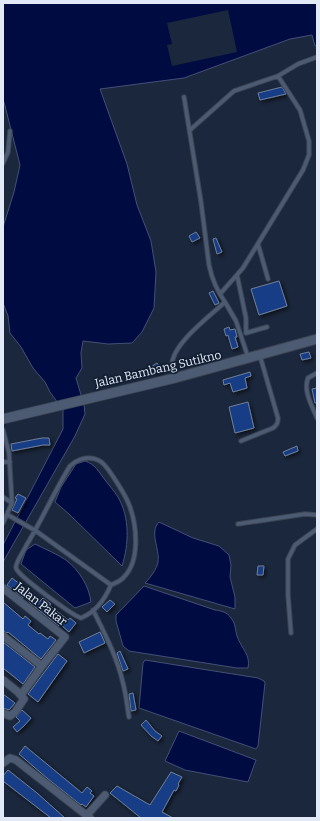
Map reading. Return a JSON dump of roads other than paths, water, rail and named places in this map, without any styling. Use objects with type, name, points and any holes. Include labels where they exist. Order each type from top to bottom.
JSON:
[{"type":"street","name":"Jalan Bambang Sutikno","points":[[3,419],[85,398],[175,378],[317,339]]},
{"type":"street","name":"Jalan Pakar","points":[[3,588],[65,638],[21,695],[23,700],[15,712],[10,716],[3,712]]},
{"type":"street","points":[[3,636],[42,666]]},
{"type":"street","points":[[3,680],[21,695]]},
{"type":"street","points":[[3,763],[10,758],[16,760],[88,817],[105,795]]},
{"type":"lane","points":[[190,130],[234,91],[278,76],[298,64],[317,57]]},
{"type":"lane","points":[[220,294],[243,268],[303,170],[309,155],[308,141],[300,110],[278,76]]},
{"type":"lane","points":[[184,97],[211,275],[236,321],[249,358]]},
{"type":"lane","points":[[3,163],[8,152],[10,131]]},
{"type":"lane","points":[[258,244],[268,279]]},
{"type":"lane","points":[[237,274],[246,318],[246,333]]},
{"type":"lane","points":[[175,378],[172,366],[174,356],[181,345],[194,330],[225,302]]},
{"type":"lane","points":[[241,335],[267,327]]},
{"type":"lane","points":[[241,441],[269,430],[277,425],[278,422],[260,355]]},
{"type":"lane","points":[[317,373],[308,378],[306,386],[308,396],[317,418]]},
{"type":"lane","points":[[3,430],[10,462],[12,503],[8,515],[3,523]]},
{"type":"lane","points":[[89,458],[99,461],[106,467],[118,482],[130,506],[135,524],[134,561],[124,578],[111,585],[101,602],[93,610],[81,618],[19,573],[16,569],[16,565],[36,531],[63,477],[70,466],[77,460],[89,458]]},
{"type":"lane","points":[[3,462],[10,462]]},
{"type":"lane","points":[[3,497],[12,503]]},
{"type":"lane","points":[[238,524],[305,514],[317,515]]},
{"type":"lane","points":[[8,515],[32,528],[111,585]]},
{"type":"lane","points":[[291,634],[288,595],[288,559],[295,545],[317,529]]},
{"type":"lane","points":[[93,610],[113,651],[120,670],[126,694],[129,717]]}]
